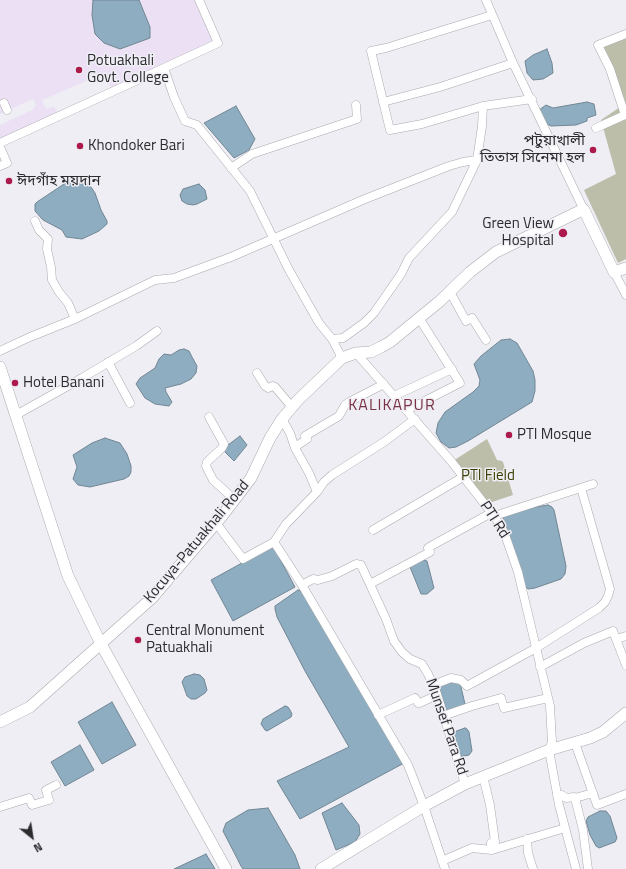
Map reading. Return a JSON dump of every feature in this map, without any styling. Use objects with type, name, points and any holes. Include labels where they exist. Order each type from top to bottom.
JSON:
[{"type":"street","points":[[0,143],[218,43],[199,0]]},
{"type":"street","points":[[486,0],[513,63],[532,99],[626,295]]},
{"type":"street","points":[[492,15],[386,48],[371,51],[390,130],[422,124],[482,106],[532,99]]},
{"type":"street","points":[[596,128],[624,115],[610,69],[598,45],[626,34]]},
{"type":"street","points":[[383,102],[440,87],[513,63]]},
{"type":"street","points":[[164,68],[174,97],[185,121],[197,125],[250,191],[304,298],[319,323],[332,339],[342,358]]},
{"type":"street","points":[[230,168],[252,154],[357,119],[356,105]]},
{"type":"street","points":[[332,339],[343,338],[374,314],[397,281],[409,258],[452,212],[477,160],[482,126],[482,106]]},
{"type":"street","points":[[0,147],[7,163],[0,166]]},
{"type":"street","points":[[0,351],[75,319],[155,280],[174,278],[231,257],[365,199],[449,166],[477,160]]},
{"type":"street","name":"Kocuya-Patuakhali Road","points":[[0,722],[30,707],[152,598],[235,500],[251,478],[270,438],[282,419],[292,407],[342,358],[356,353],[371,352],[381,347],[419,318],[450,292],[470,272],[496,252],[584,210]]},
{"type":"street","points":[[35,221],[39,230],[48,240],[47,249],[52,280],[68,303],[75,319]]},
{"type":"street","points":[[614,272],[626,268]]},
{"type":"street","points":[[450,292],[466,321],[472,318],[486,340]]},
{"type":"street","points":[[406,410],[460,383],[419,318]]},
{"type":"street","points":[[16,415],[136,346],[157,331]]},
{"type":"street","name":"PTI Rd","points":[[356,353],[463,477],[504,532],[518,572],[548,698],[552,732],[552,742],[549,750],[557,795],[576,869]]},
{"type":"street","points":[[108,362],[130,403]]},
{"type":"street","points":[[0,367],[5,398],[16,415],[68,576],[101,644],[226,869]]},
{"type":"street","points":[[394,396],[452,369]]},
{"type":"street","points":[[257,373],[265,386],[268,388],[273,386],[292,407]]},
{"type":"street","points":[[295,447],[307,439],[306,436],[339,416],[345,405],[349,402],[384,384]]},
{"type":"street","points":[[209,417],[224,444],[222,448],[207,462],[206,466],[213,480],[235,500]]},
{"type":"street","points":[[282,419],[317,492]]},
{"type":"street","points":[[216,523],[243,559],[274,542],[286,524],[332,475],[384,442],[414,419]]},
{"type":"street","points":[[373,530],[463,477]]},
{"type":"street","points":[[370,584],[430,552],[428,548],[431,546],[492,515],[593,484]]},
{"type":"street","points":[[433,685],[451,678],[461,680],[467,686],[536,648],[605,602],[610,589],[580,488]]},
{"type":"street","points":[[274,542],[302,585],[408,765],[444,865],[472,848],[491,850],[565,828]]},
{"type":"street","name":"Munsef Para Rd","points":[[302,585],[313,579],[318,580],[332,576],[356,564],[361,565],[386,618],[394,642],[410,659],[422,664],[433,685],[465,784]]},
{"type":"street","points":[[540,667],[584,643],[613,631],[626,665]]},
{"type":"street","points":[[616,639],[626,636]]},
{"type":"street","points":[[378,715],[415,698],[418,703],[420,703],[437,695]]},
{"type":"street","points":[[443,716],[501,698],[504,708],[548,698]]},
{"type":"street","points":[[321,869],[424,806],[465,784],[549,750],[575,743],[603,732],[626,712]]},
{"type":"street","points":[[575,743],[597,805],[626,794]]},
{"type":"street","points":[[483,776],[490,805],[495,842],[491,843],[491,850]]},
{"type":"street","points":[[0,808],[29,798],[32,806],[49,800],[46,790],[56,785]]},
{"type":"street","points":[[557,795],[562,795],[566,798],[576,798],[593,793]]},
{"type":"street","points":[[576,798],[583,830],[588,869]]},
{"type":"street","points":[[527,839],[528,853],[533,869]]},
{"type":"shaded area","name":"Potuakhali Govt. College","points":[[0,0],[199,0],[218,43],[0,143],[0,125],[34,109],[33,107],[36,106],[33,99],[0,114]],"holes":[[[105,73],[111,89],[57,112],[54,106],[46,109],[42,100]]]},
{"type":"green space","points":[[626,37],[626,103],[602,47]]},
{"type":"green space","points":[[626,103],[626,259],[618,263],[584,190],[616,174],[601,120]]},
{"type":"green space","name":"PTI Field","points":[[487,439],[497,460],[503,462],[513,495],[486,504],[453,461]]},
{"type":"water","points":[[93,0],[139,0],[150,27],[150,38],[120,49],[104,43],[95,34],[92,15]]},
{"type":"water","points":[[547,49],[552,63],[553,73],[543,79],[533,80],[527,73],[525,61],[533,55]]},
{"type":"water","points":[[587,102],[594,104],[596,115],[587,118],[587,121],[576,125],[551,126],[547,124],[539,110],[546,105],[553,108]]},
{"type":"water","points":[[236,106],[255,139],[249,150],[234,158],[204,123]]},
{"type":"water","points":[[70,180],[79,180],[87,183],[91,187],[107,221],[107,224],[99,231],[82,239],[66,237],[62,230],[43,220],[35,211],[35,204],[37,202]]},
{"type":"water","points":[[199,184],[205,190],[207,199],[193,205],[182,201],[180,195],[183,189]]},
{"type":"water","points":[[510,339],[517,343],[533,371],[535,391],[532,402],[468,441],[456,447],[449,448],[441,442],[436,433],[438,423],[445,412],[479,386],[480,380],[474,364],[481,356],[501,340]]},
{"type":"water","points":[[184,349],[189,351],[197,366],[196,373],[191,379],[181,384],[165,388],[172,402],[169,406],[155,404],[145,398],[136,384],[140,378],[155,368],[159,359],[164,354],[171,355]]},
{"type":"water","points":[[240,436],[247,445],[234,461],[224,451],[224,448]]},
{"type":"water","points":[[105,438],[120,443],[127,454],[131,466],[129,476],[124,479],[90,487],[78,485],[73,479],[77,467],[73,455],[92,443]]},
{"type":"water","points":[[548,505],[554,510],[566,566],[565,574],[561,579],[528,589],[523,584],[503,519],[504,516],[535,507]]},
{"type":"water","points":[[273,546],[295,587],[233,621],[211,580]]},
{"type":"water","points":[[423,560],[427,561],[434,588],[427,594],[421,594],[410,567]]},
{"type":"water","points":[[298,590],[301,591],[406,762],[300,819],[277,781],[349,747],[305,671],[277,617],[275,606]]},
{"type":"water","points":[[194,674],[200,675],[204,679],[207,690],[196,699],[191,699],[187,696],[182,682],[185,677]]},
{"type":"water","points":[[447,681],[460,683],[465,704],[447,713],[439,685]]},
{"type":"water","points":[[112,702],[136,745],[102,764],[78,722]]},
{"type":"water","points":[[285,706],[290,710],[292,714],[291,717],[267,731],[265,730],[261,724],[263,719]]},
{"type":"water","points":[[465,728],[469,732],[472,751],[469,755],[460,757],[451,733]]},
{"type":"water","points":[[80,745],[94,770],[65,786],[51,762]]},
{"type":"water","points":[[342,803],[359,825],[360,834],[355,842],[336,850],[322,813]]},
{"type":"water","points":[[268,808],[295,855],[300,869],[243,869],[241,866],[223,831],[226,823],[248,810]]},
{"type":"water","points":[[600,811],[606,811],[610,816],[617,838],[615,842],[599,848],[596,846],[590,835],[586,821],[588,817]]},
{"type":"water","points":[[206,854],[215,869],[174,869]]},
{"type":"place","name":"Potuakhali Govt. College","points":[[79,70]]},
{"type":"place","name":"Khondoker Bari","points":[[80,146]]},
{"type":"place","name":"পটুয়াখালী তিতাস সিনেমা হল","points":[[593,150]]},
{"type":"place","name":"ঈদগাঁহ ময়দান","points":[[9,181]]},
{"type":"place","name":"Green View Hospital","points":[[563,233]]},
{"type":"place","name":"Hotel Banani","points":[[15,383]]},
{"type":"place","name":"PTI Mosque","points":[[509,435]]},
{"type":"place","name":"Central Monument Patuakhali","points":[[138,640]]},
{"type":"district","name":"KALIKAPUR","points":[[392,406]]}]
